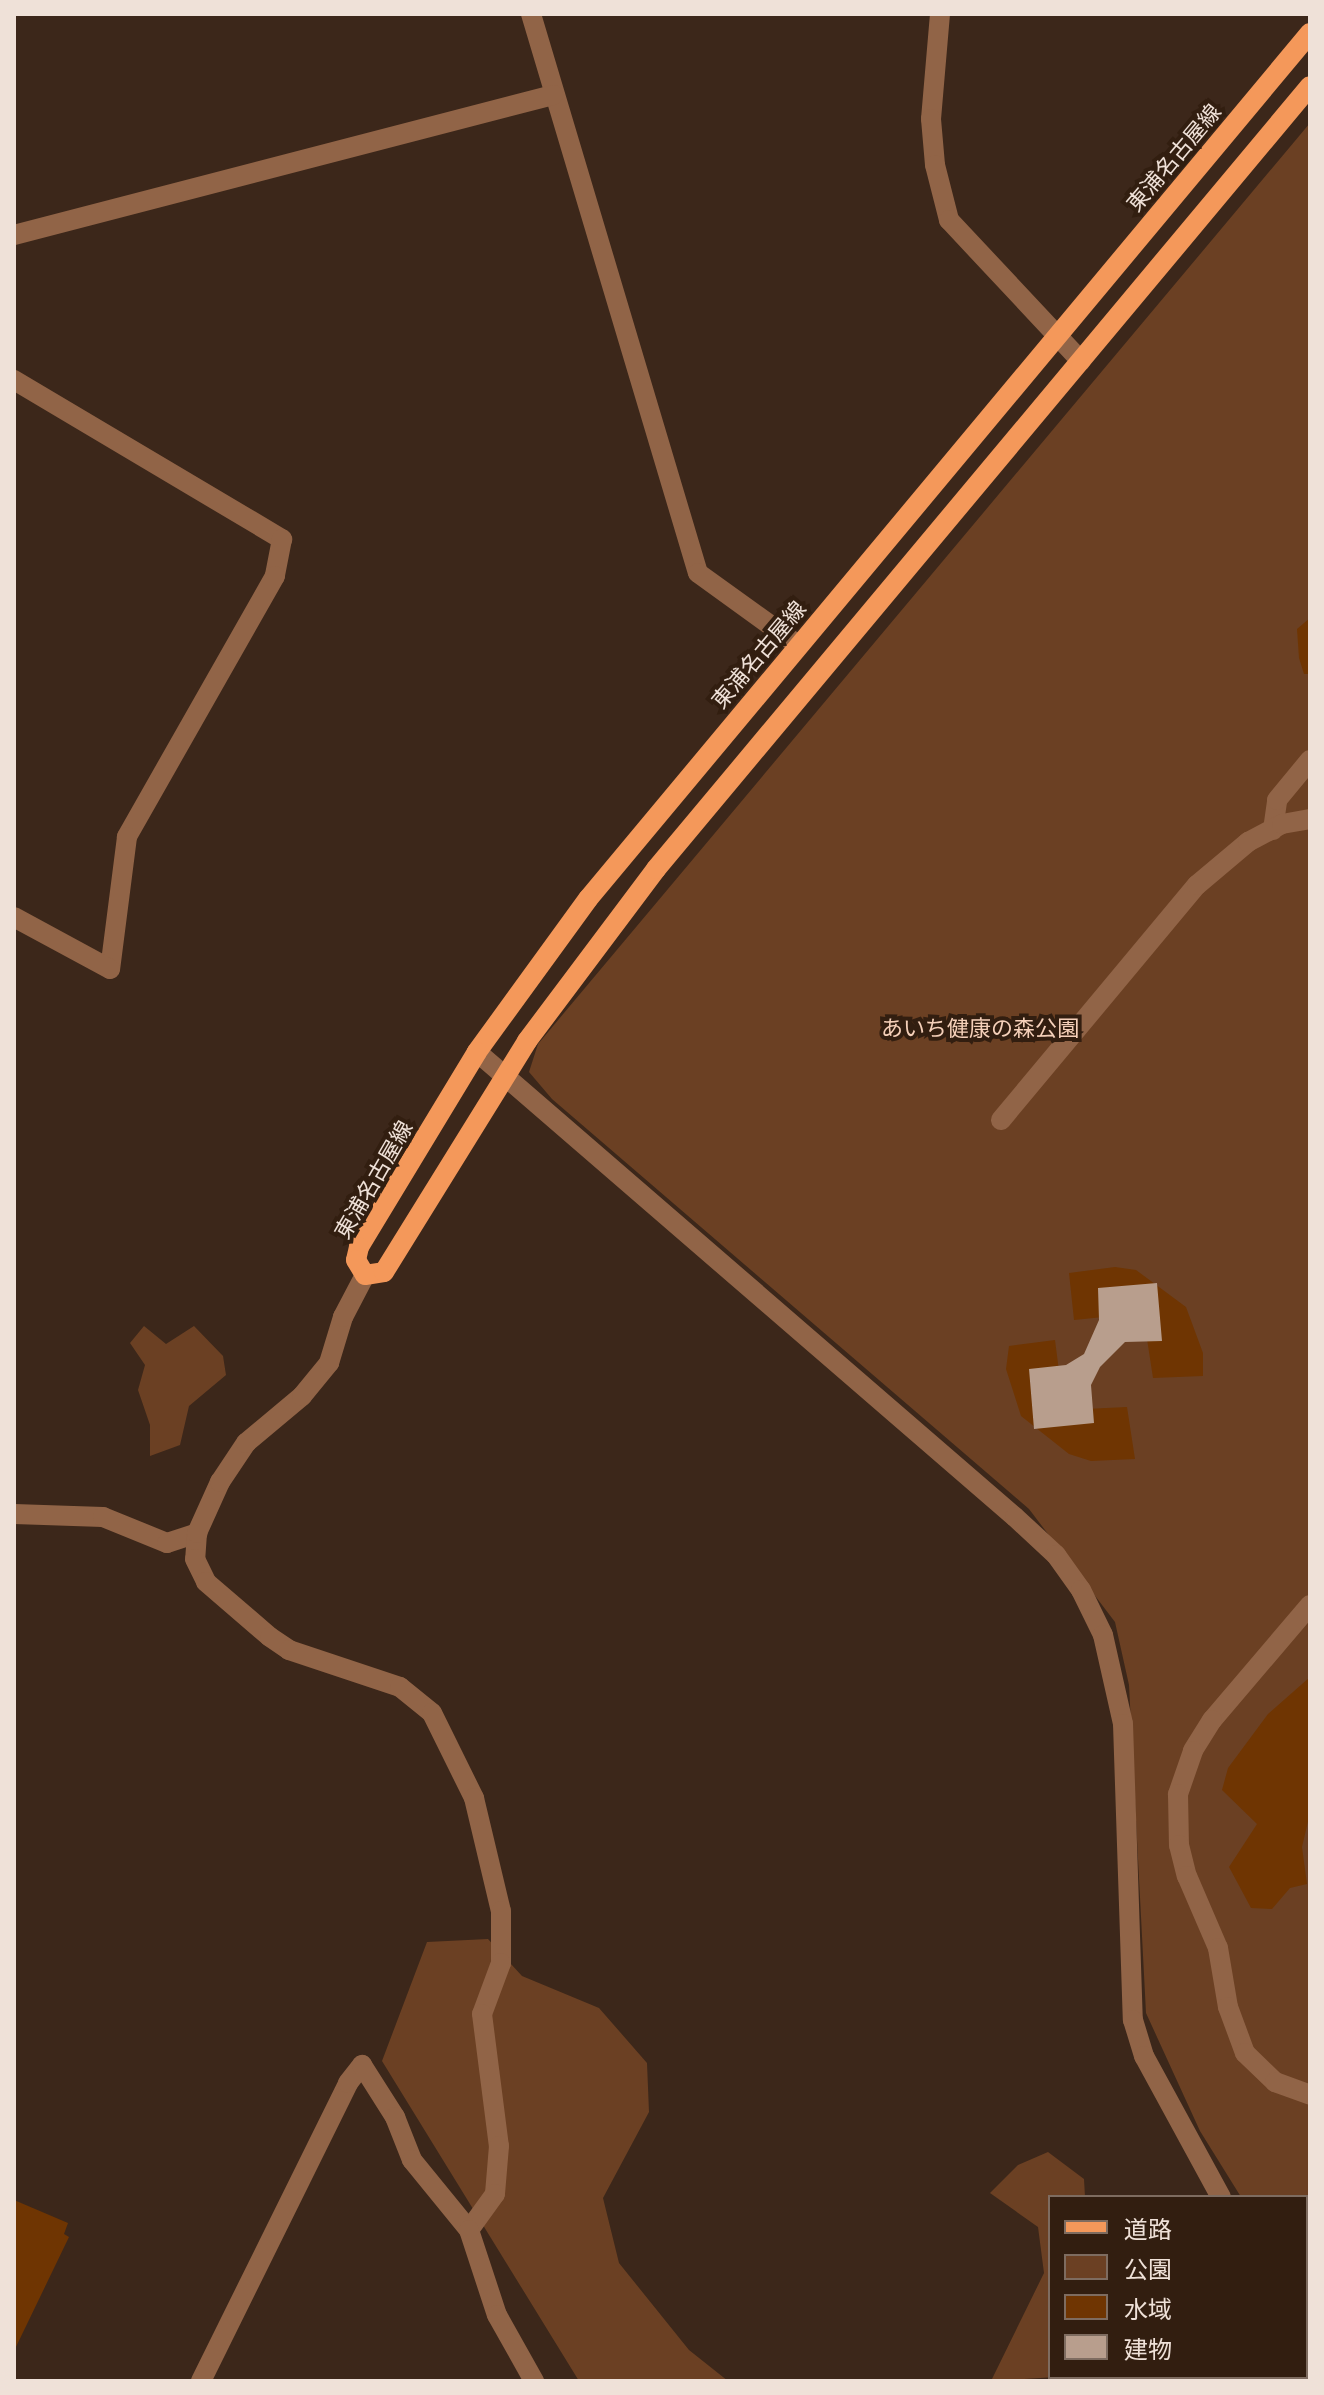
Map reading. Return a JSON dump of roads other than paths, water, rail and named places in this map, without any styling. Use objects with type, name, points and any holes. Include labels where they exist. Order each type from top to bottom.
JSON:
[{"type":"main road","name":"東浦名古屋線","points":[[365,1275],[356,1260],[359,1247],[477,1052],[607,875],[1310,33]]},
{"type":"main road","points":[[365,1275],[375,1277],[389,1266],[505,1075],[656,869],[1310,86]]},
{"type":"street","points":[[531,14],[698,573],[798,645]]},
{"type":"street","points":[[940,14],[931,119],[935,165],[949,220],[1055,337],[1081,361]]},
{"type":"street","points":[[14,235],[553,95]]},
{"type":"street","points":[[14,380],[282,539],[275,576],[127,837],[110,969],[16,923]]},
{"type":"street","points":[[1273,830],[1277,800],[1310,760]]},
{"type":"street","points":[[1001,1120],[1197,885],[1248,842],[1273,830],[1310,819]]},
{"type":"street","points":[[477,1052],[1015,1517],[1056,1555],[1081,1590],[1103,1635],[1123,1724],[1133,2020],[1144,2056],[1215,2194]]},
{"type":"street","points":[[365,1275],[343,1317],[329,1363],[302,1396],[246,1443],[220,1482],[197,1533],[195,1559],[206,1582],[289,1650],[416,1695],[432,1713],[474,1798],[502,1930],[501,1963],[482,2014],[499,2146],[495,2194],[469,2230]]},
{"type":"street","points":[[14,1514],[103,1517],[167,1543],[197,1533]]},
{"type":"street","points":[[1310,1605],[1212,1720],[1193,1751],[1178,1794],[1181,1855],[1218,1948],[1228,2007],[1245,2053],[1275,2082],[1310,2095]]},
{"type":"street","points":[[201,2381],[348,2083],[362,2065],[395,2117],[412,2160],[469,2230],[497,2315],[534,2381]]},
{"type":"water","points":[[1310,618],[1310,674],[1304,674],[1299,658],[1297,629]]},
{"type":"water","points":[[1115,1267],[1136,1270],[1186,1307],[1203,1353],[1203,1376],[1153,1378],[1143,1313],[1074,1320],[1069,1273]]},
{"type":"water","points":[[1055,1340],[1064,1410],[1127,1407],[1135,1459],[1091,1461],[1069,1454],[1021,1416],[1006,1369],[1009,1346]]},
{"type":"water","points":[[1310,1677],[1310,1813],[1302,1847],[1307,1884],[1290,1888],[1272,1909],[1251,1908],[1229,1867],[1257,1824],[1222,1790],[1228,1768],[1268,1714]]},
{"type":"water","points":[[14,2200],[68,2223],[64,2234],[69,2237],[14,2351]]},
{"type":"park label","name":"あいち健康の森公園","points":[[980,1029]]}]
